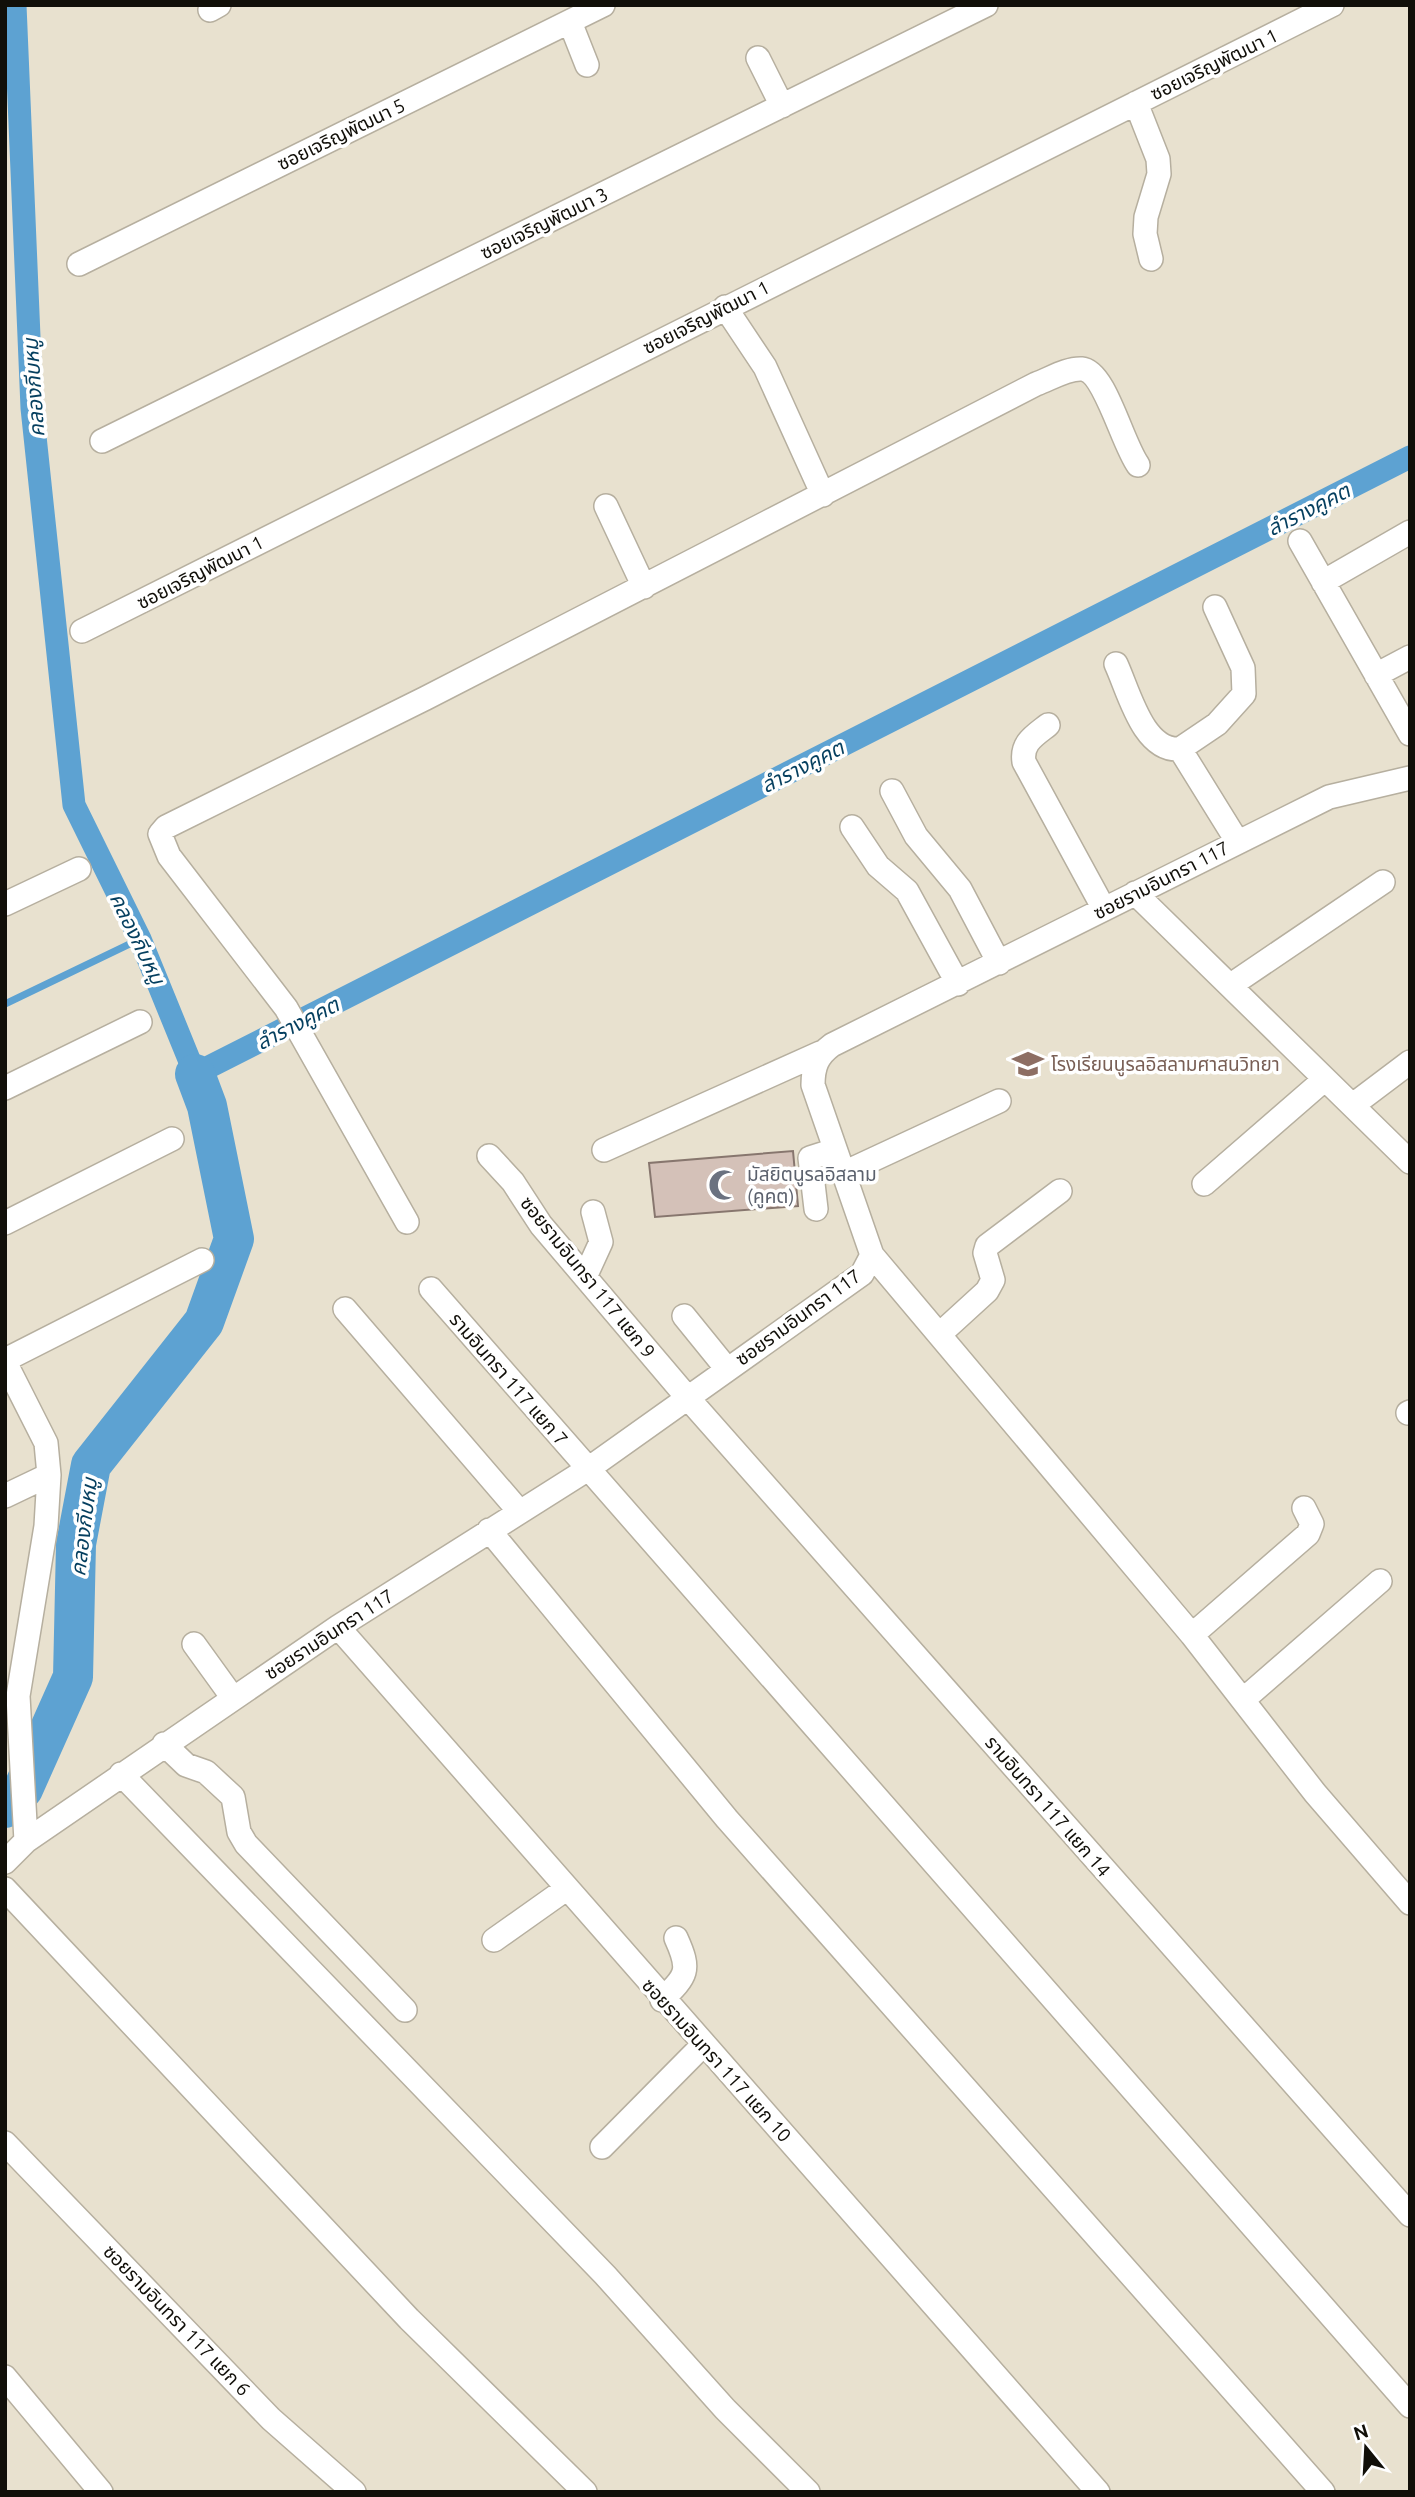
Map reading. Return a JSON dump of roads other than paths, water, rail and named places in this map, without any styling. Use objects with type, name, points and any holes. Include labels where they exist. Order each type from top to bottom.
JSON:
[{"type":"street","name":"ซอยเจริญพัฒนา 5","points":[[79,264],[603,5]]},
{"type":"street","name":"ซอยเจริญพัฒนา 3","points":[[102,441],[986,5]]},
{"type":"street","name":"ซอยเจริญพัฒนา 1","points":[[82,631],[1332,5]]},
{"type":"street","points":[[570,22],[587,65]]},
{"type":"street","points":[[758,58],[782,106]]},
{"type":"street","points":[[1136,103],[1158,159],[1159,174],[1146,217],[1145,234],[1151,259]]},
{"type":"street","points":[[725,307],[765,367],[823,495]]},
{"type":"street","points":[[407,1222],[286,1008],[169,856],[160,834],[166,827],[644,587],[1036,384],[1069,371],[1083,369],[1094,373],[1104,387],[1126,450],[1138,465]]},
{"type":"street","points":[[606,506],[644,587]]},
{"type":"street","points":[[1323,582],[1410,532]]},
{"type":"street","points":[[1300,541],[1410,734]]},
{"type":"street","points":[[1115,664],[1153,740],[1170,750],[1180,749],[1217,724],[1244,694],[1243,668],[1215,607]]},
{"type":"street","points":[[1376,675],[1410,657]]},
{"type":"street","points":[[1048,725],[1026,744],[1024,762],[1104,909]]},
{"type":"street","points":[[1180,749],[1237,841]]},
{"type":"street","name":"ซอยรามอินทรา 117","points":[[5,1862],[26,1841],[164,1744],[338,1627],[588,1469],[862,1274],[872,1255],[813,1085],[813,1070],[820,1053],[1329,797],[1410,778]]},
{"type":"street","points":[[892,791],[916,836],[966,899],[999,963]]},
{"type":"street","points":[[852,827],[878,866],[908,891],[958,984]]},
{"type":"street","points":[[5,904],[79,869]]},
{"type":"street","points":[[1231,985],[1383,881]]},
{"type":"street","points":[[1135,893],[1410,1162]]},
{"type":"street","points":[[5,1088],[140,1023]]},
{"type":"street","points":[[604,1150],[820,1053]]},
{"type":"street","points":[[1353,1105],[1410,1062]]},
{"type":"street","points":[[1204,1184],[1325,1079]]},
{"type":"street","points":[[844,1173],[999,1101]]},
{"type":"street","points":[[5,1223],[172,1139]]},
{"type":"street","points":[[816,1209],[810,1158],[835,1150]]},
{"type":"street","name":"ซอยรามอินทรา 117 แยก 9","points":[[489,1156],[584,1277],[687,1397]]},
{"type":"street","points":[[941,1334],[987,1291],[993,1280],[985,1253],[987,1245],[1060,1191]]},
{"type":"street","points":[[584,1277],[601,1241],[593,1212]]},
{"type":"street","points":[[872,1255],[1192,1635],[1315,1793],[1410,1903]]},
{"type":"street","points":[[26,1841],[18,1696],[46,1526],[49,1475],[46,1443],[5,1361],[202,1261]]},
{"type":"street","name":"รามอินทรา 117 แยก 7","points":[[431,1289],[1410,2406]]},
{"type":"street","points":[[345,1309],[519,1511]]},
{"type":"street","points":[[684,1316],[727,1369]]},
{"type":"street","name":"รามอินทรา 117 แยก 14","points":[[687,1397],[1410,2215]]},
{"type":"street","points":[[5,1496],[49,1475]]},
{"type":"street","points":[[1192,1635],[1308,1534],[1312,1524],[1304,1508]]},
{"type":"street","points":[[489,1530],[727,1819],[1323,2492]]},
{"type":"street","points":[[1243,1700],[1380,1581]]},
{"type":"street","name":"ซอยรามอินทรา 117 แยก 10","points":[[338,1627],[662,2000],[1098,2492]]},
{"type":"street","points":[[194,1644],[233,1698]]},
{"type":"street","points":[[164,1744],[186,1765],[206,1772],[233,1797],[239,1832],[246,1844],[405,2010]]},
{"type":"street","points":[[121,1774],[605,2275],[725,2409],[808,2492]]},
{"type":"street","points":[[5,1889],[391,2300],[585,2492]]},
{"type":"street","points":[[494,1940],[566,1889]]},
{"type":"street","points":[[662,2000],[680,1982],[687,1970],[676,1938]]},
{"type":"street","points":[[602,2147],[703,2045]]},
{"type":"street","name":"ซอยรามอินทรา 117 แยก 6","points":[[5,2143],[271,2419],[354,2492]]},
{"type":"street","points":[[5,2377],[101,2492]]},
{"type":"waterway","name":"ลำรางคูคต","points":[[15,5],[32,408],[74,805],[140,939],[195,1074],[1410,457]]},
{"type":"waterway","points":[[5,1004],[140,939]]},
{"type":"waterway","name":"คลองกีบหมู","points":[[5,1808],[23,1789],[73,1677],[76,1544],[91,1465],[204,1322],[234,1239],[207,1106],[195,1074]]},
{"type":"place","name":"โรงเรียนนูรลอิสลามศาสนวิทยา","points":[[1028,1064]]},
{"type":"place","name":"มัสยิตนูรลอิสลาม (คูคต)","points":[[724,1185]]}]
